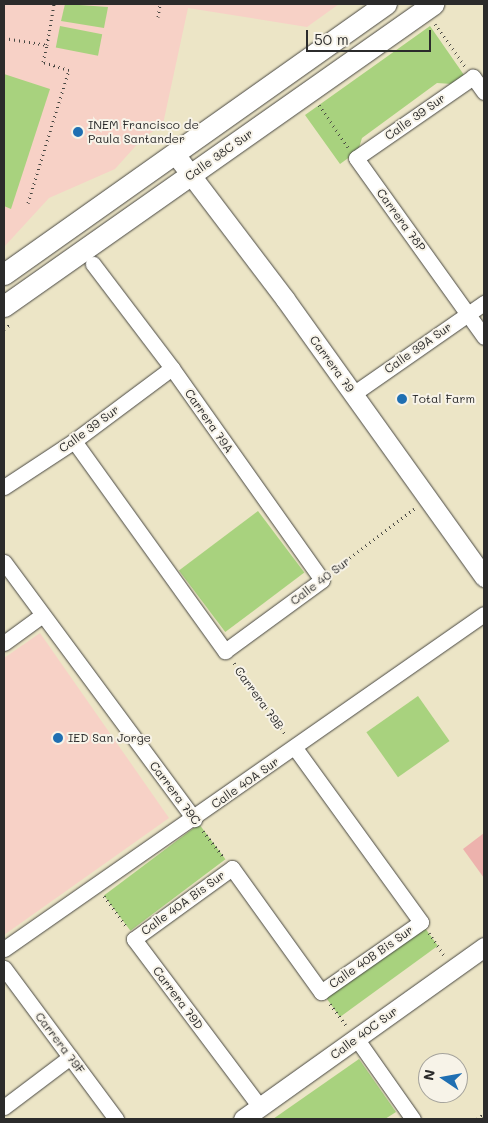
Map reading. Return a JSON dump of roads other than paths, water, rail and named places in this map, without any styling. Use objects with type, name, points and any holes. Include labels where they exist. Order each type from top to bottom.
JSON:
[{"type":"main road","points":[[4,274],[386,4]]},
{"type":"main road","name":"Calle 38C Sur","points":[[4,306],[191,175],[432,12]]},
{"type":"street","name":"Calle 39 Sur","points":[[356,158],[473,77],[484,92]]},
{"type":"street","name":"Carrera 79","points":[[175,154],[353,394],[484,577]]},
{"type":"street","name":"Carrera 78P","points":[[356,158],[484,337]]},
{"type":"street","name":"Carrera 79A","points":[[93,264],[172,368],[322,580]]},
{"type":"street","name":"Calle 39A Sur","points":[[353,394],[484,303]]},
{"type":"street","name":"Calle 39 Sur","points":[[4,487],[74,441],[172,368]]},
{"type":"street","name":"Calle 40 Sur","points":[[74,441],[225,651],[322,580]]},
{"type":"street","name":"Carrera 79C","points":[[4,562],[41,616],[194,819]]},
{"type":"street","name":"Calle 40A Sur","points":[[4,949],[98,887],[484,614]]},
{"type":"street","points":[[4,642],[41,616]]},
{"type":"street","name":"Calle 40B Bis Sur","points":[[295,748],[420,922],[321,992]]},
{"type":"street","name":"Calle 40A Bis Sur","points":[[134,939],[232,868],[321,992]]},
{"type":"street","name":"Carrera 79D","points":[[134,939],[260,1107]]},
{"type":"street","name":"Calle 40C Sur","points":[[243,1119],[351,1032],[484,946]]},
{"type":"street","name":"Carrera 79F","points":[[4,968],[116,1119]]},
{"type":"street","points":[[351,1032],[409,1118]]},
{"type":"street","points":[[4,1107],[70,1057]]},
{"type":"place","name":"INEM Francisco de Paula Santander","points":[[78,132]]},
{"type":"place","name":"Total Farm","points":[[402,399]]},
{"type":"place","name":"IED San Jorge","points":[[58,738]]}]
